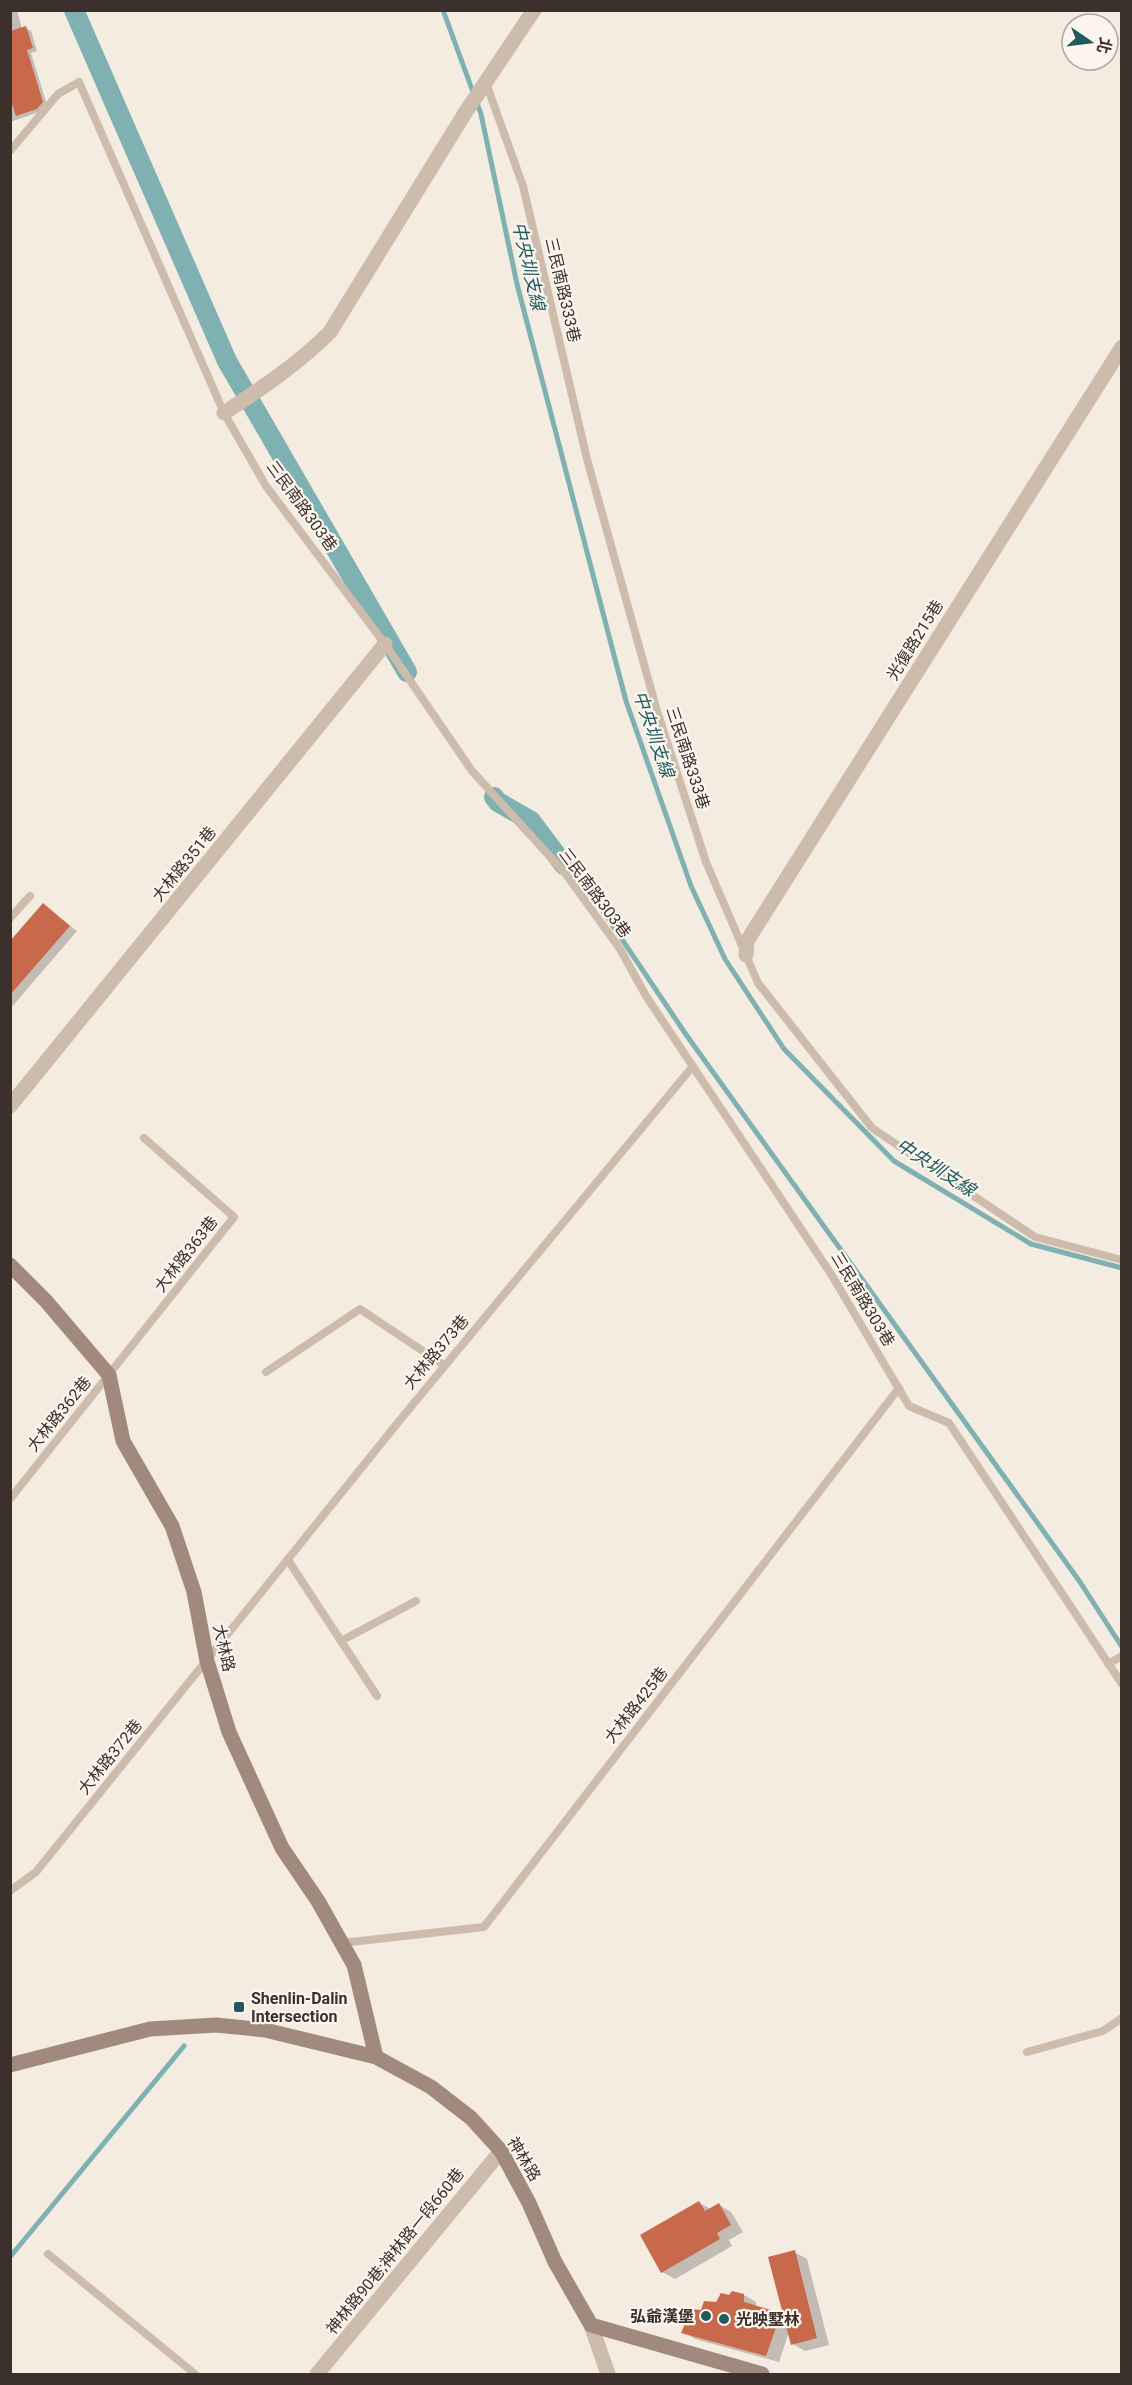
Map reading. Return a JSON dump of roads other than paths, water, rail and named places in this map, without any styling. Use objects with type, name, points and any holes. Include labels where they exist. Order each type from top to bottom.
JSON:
[{"type":"street","points":[[225,413],[274,381],[306,356],[330,332],[469,106],[534,10]]},
{"type":"street","name":"光復路215巷","points":[[746,955],[747,940],[1122,347]]},
{"type":"street","name":"大林路351巷","points":[[10,1106],[385,644]]},
{"type":"street","name":"大林路","points":[[10,1265],[46,1301],[109,1376],[123,1441],[172,1527],[194,1592],[207,1661],[229,1732],[282,1848],[318,1901],[354,1965],[376,2057]]},
{"type":"street","name":"神林路","points":[[10,2065],[150,2029],[216,2025],[265,2030],[376,2057],[431,2087],[471,2118],[501,2151],[529,2203],[555,2262],[591,2325]]},
{"type":"street","name":"神林路90巷;神林路一段660巷","points":[[317,2374],[501,2151]]},
{"type":"street","points":[[591,2325],[608,2374]]},
{"type":"street","points":[[591,2325],[762,2374]]},
{"type":"lane","name":"三民南路303巷","points":[[10,151],[58,94],[79,82],[225,413],[266,486],[385,644],[472,771],[572,883],[620,949],[646,996],[831,1274],[909,1406],[949,1423],[1122,1684]]},
{"type":"lane","name":"三民南路333巷","points":[[483,86],[523,186],[587,459],[657,711],[706,862],[758,983],[872,1128],[1035,1237],[1122,1260]]},
{"type":"lane","points":[[10,918],[30,896]]},
{"type":"lane","name":"大林路373巷","points":[[207,1661],[444,1365],[693,1066]]},
{"type":"lane","name":"大林路363巷","points":[[109,1376],[234,1216],[144,1138]]},
{"type":"lane","points":[[266,1372],[360,1309],[444,1365]]},
{"type":"lane","name":"大林路362巷","points":[[10,1499],[109,1376]]},
{"type":"lane","name":"大林路425巷","points":[[342,1942],[484,1927],[899,1389]]},
{"type":"lane","points":[[288,1560],[377,1696]]},
{"type":"lane","points":[[341,1641],[416,1601]]},
{"type":"lane","points":[[1108,1664],[1122,1656]]},
{"type":"lane","name":"大林路372巷","points":[[10,1891],[36,1872],[207,1661]]},
{"type":"lane","points":[[1027,2052],[1103,2031],[1122,2018]]},
{"type":"lane","points":[[48,2254],[195,2374]]},
{"type":"waterway","points":[[74,10],[227,361],[407,672]]},
{"type":"waterway","name":"中央圳支線","points":[[443,10],[481,114],[517,284],[626,701],[691,886],[725,959],[784,1049],[894,1161],[1031,1244],[1122,1268]]},
{"type":"waterway","points":[[494,797],[498,802],[531,821],[564,865]]},
{"type":"waterway","points":[[564,865],[578,874],[687,1036],[1080,1582],[1122,1647]]},
{"type":"waterway","points":[[10,2257],[184,2046]]},
{"type":"place","name":"Shenlin-Dalin Intersection","points":[[239,2007]]},
{"type":"place","name":"弘爺漢堡","points":[[706,2316]]},
{"type":"place","name":"光映墅林","points":[[724,2319]]}]
